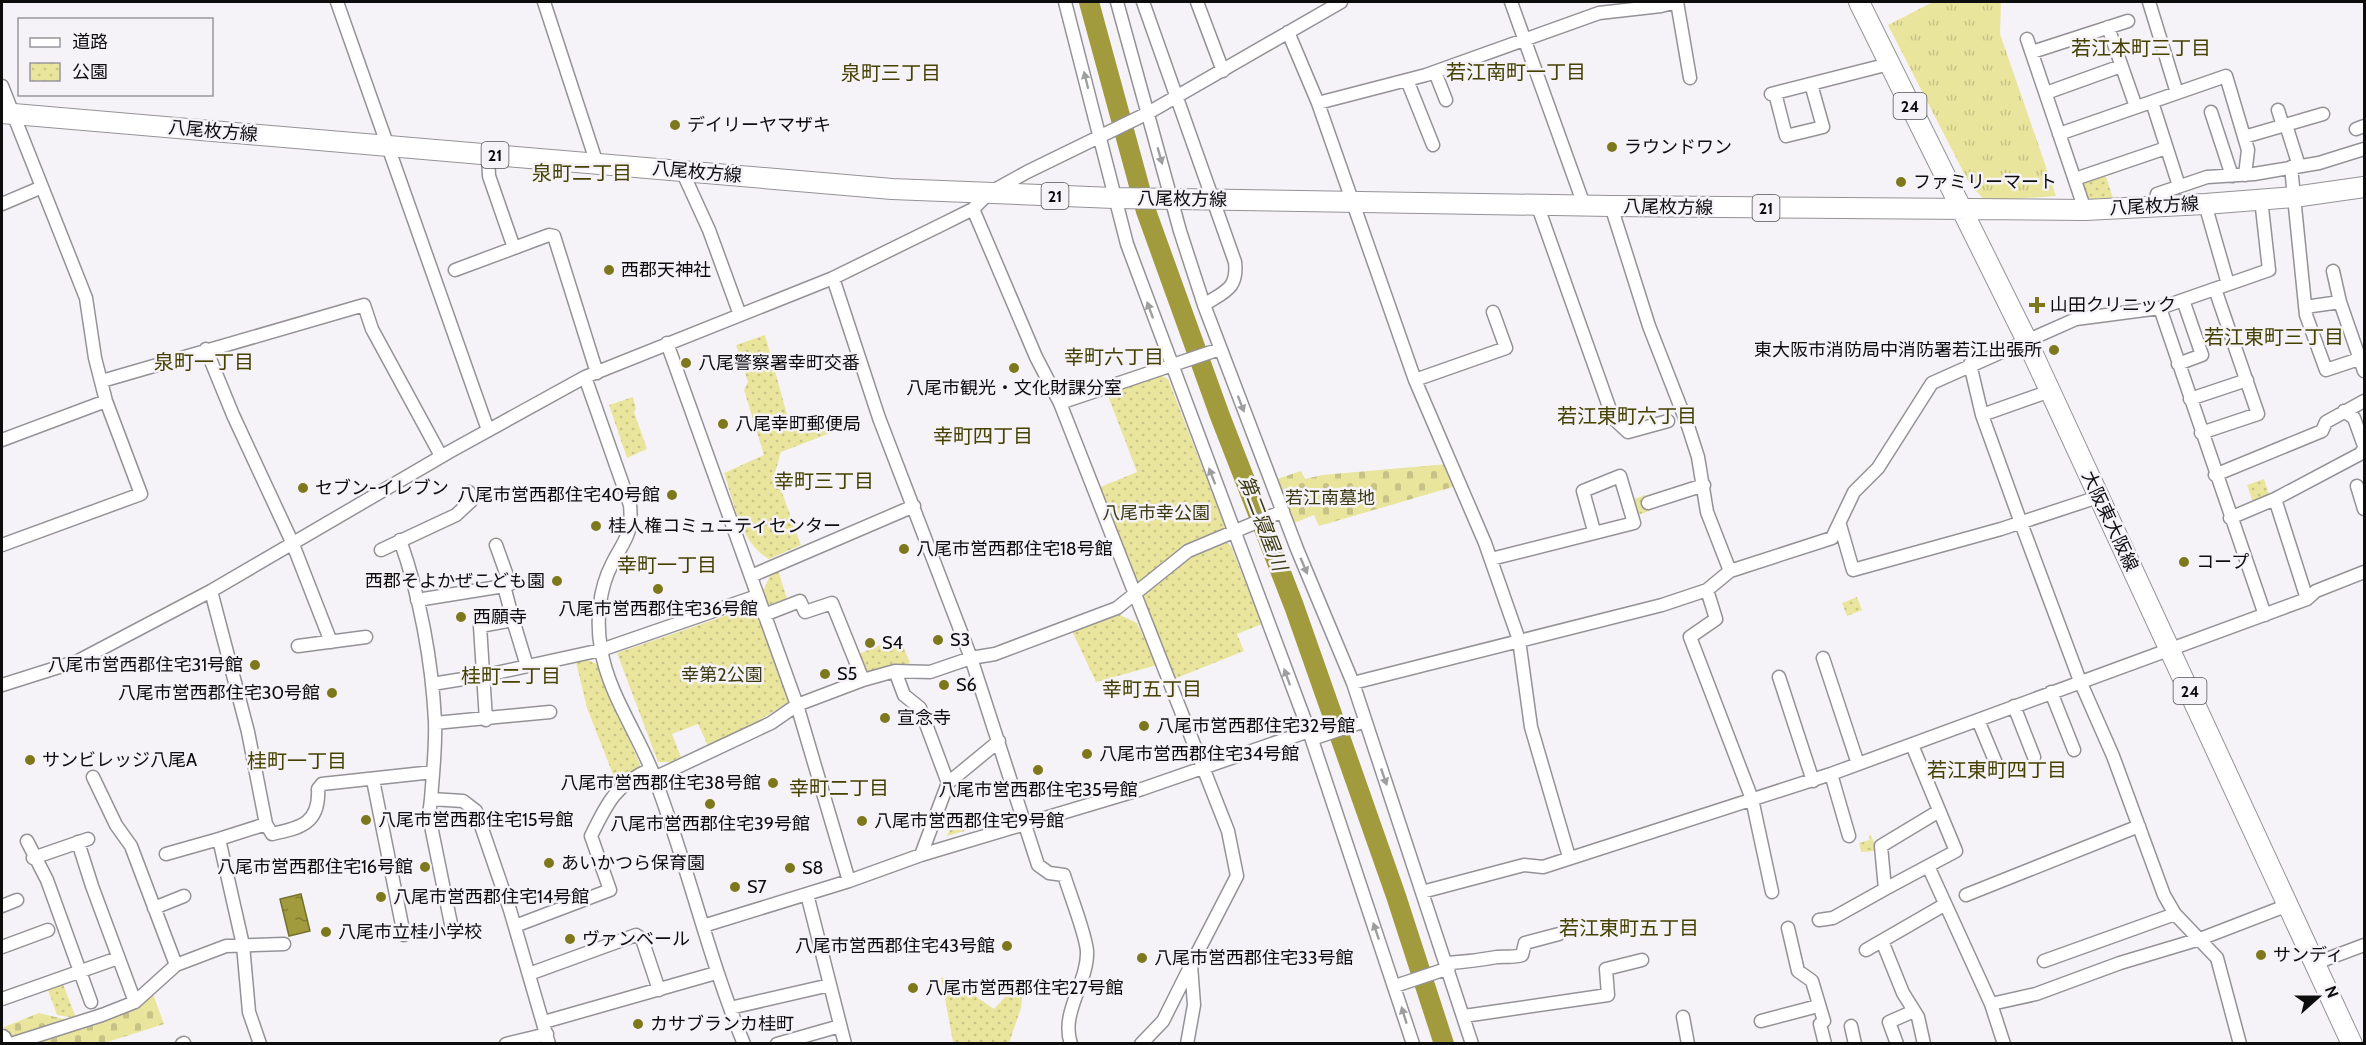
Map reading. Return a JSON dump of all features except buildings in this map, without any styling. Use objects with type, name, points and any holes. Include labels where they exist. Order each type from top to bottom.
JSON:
[{"type":"main road","name":"大阪東大阪線","points":[[1859,2],[2026,339],[2352,1044]]},
{"type":"main road","name":"八尾枚方線","points":[[7,114],[892,189],[1118,198],[1611,206],[2085,210],[2294,197],[2364,187]]},
{"type":"street","points":[[337,2],[488,430]]},
{"type":"street","points":[[544,2],[597,164]]},
{"type":"street","points":[[1065,2],[1118,198],[1126,244],[1232,531],[1311,735],[1413,1044]]},
{"type":"street","points":[[1117,2],[1170,199],[1204,305],[1283,512],[1353,683],[1473,1044]]},
{"type":"street","points":[[1143,2],[1235,262],[1237,278],[1233,285],[1204,305]]},
{"type":"street","points":[[1197,2],[1223,71]]},
{"type":"street","points":[[2,685],[78,661],[211,591],[441,456],[591,375],[833,278],[973,209],[989,194],[1148,113],[1341,2]]},
{"type":"street","points":[[1511,2],[1584,205]]},
{"type":"street","points":[[1318,104],[1435,72],[1524,39],[1598,7],[1672,2],[1690,78]]},
{"type":"street","points":[[2149,2],[2177,93]]},
{"type":"street","points":[[2032,52],[2128,21]]},
{"type":"street","points":[[2108,27],[2136,107]]},
{"type":"street","points":[[1288,32],[1318,104],[1415,380],[1491,559],[1519,640],[1531,728],[1569,857]]},
{"type":"street","points":[[2027,39],[2085,210]]},
{"type":"street","points":[[1811,84],[1823,128],[1786,136],[1773,93],[1889,64]]},
{"type":"street","points":[[2046,93],[2121,66]]},
{"type":"street","points":[[1435,72],[1446,100]]},
{"type":"street","points":[[2059,134],[2226,76],[2248,150],[2245,175]]},
{"type":"street","points":[[1407,80],[1432,146]]},
{"type":"street","points":[[2,86],[7,114],[42,187],[86,298],[94,358],[106,401],[141,494],[2,544]]},
{"type":"street","points":[[2152,102],[2179,186]]},
{"type":"street","points":[[2278,110],[2295,166],[2294,197],[2305,307],[2326,370],[2360,359]]},
{"type":"street","points":[[2211,112],[2232,176]]},
{"type":"street","points":[[2244,137],[2323,114]]},
{"type":"street","points":[[2075,179],[2166,148]]},
{"type":"street","points":[[2154,207],[2157,194],[2207,177],[2245,175],[2295,166],[2364,149]]},
{"type":"street","points":[[488,155],[489,176],[514,248]]},
{"type":"street","points":[[682,171],[709,230],[740,315]]},
{"type":"street","points":[[2,204],[42,187]]},
{"type":"street","points":[[1353,683],[1662,605],[1707,590],[1730,571],[1832,538],[1854,492],[1878,468],[1932,383],[2026,339],[2076,319],[2160,308],[2269,270],[2261,199]]},
{"type":"street","points":[[1537,204],[1587,351],[1613,418],[1628,432],[1668,420]]},
{"type":"street","points":[[2205,204],[2228,284]]},
{"type":"street","points":[[1611,206],[1649,326],[1688,426],[1704,485],[1707,512],[1730,571]]},
{"type":"street","points":[[973,209],[1036,357],[1059,404],[1204,769],[1227,831],[1237,876],[1163,1021],[1141,1044]]},
{"type":"street","points":[[455,270],[549,235],[556,239],[591,375],[630,505],[632,524],[627,540],[612,564],[600,599],[601,650],[623,709],[653,774],[716,973],[744,1044]]},
{"type":"street","points":[[2333,271],[2340,303],[2364,371]]},
{"type":"street","points":[[833,278],[879,418],[971,658],[1038,865],[1049,873],[1064,875],[1087,952],[1070,1018],[1068,1036],[1071,1044]]},
{"type":"street","points":[[2201,434],[2258,414],[2215,289]]},
{"type":"street","points":[[2178,364],[2202,356],[2183,300]]},
{"type":"street","points":[[2305,307],[2340,303]]},
{"type":"street","points":[[102,381],[206,348],[364,305],[372,329],[441,456]]},
{"type":"street","points":[[2160,308],[2215,475],[2265,615]]},
{"type":"street","points":[[1415,380],[1506,348],[1493,312]]},
{"type":"street","points":[[667,343],[797,705],[849,881]]},
{"type":"street","points":[[206,348],[233,415],[292,542],[331,642]]},
{"type":"street","points":[[1059,404],[1220,349]]},
{"type":"street","points":[[1970,364],[1982,415],[2021,523],[2080,681],[2113,756],[2164,896],[2175,914],[2217,958],[2240,1044]]},
{"type":"street","points":[[2190,399],[2247,380]]},
{"type":"street","points":[[1982,415],[2050,391]]},
{"type":"street","points":[[2,440],[106,401]]},
{"type":"street","points":[[2215,475],[2322,431],[2326,422],[2364,401]]},
{"type":"street","points":[[2230,518],[2275,499],[2361,454],[2364,448],[2355,418],[2344,411]]},
{"type":"street","points":[[1491,559],[1594,531],[1634,523],[1620,476],[1583,491],[1594,531]]},
{"type":"street","points":[[1648,503],[1704,485]]},
{"type":"street","points":[[2357,486],[2364,509]]},
{"type":"street","points":[[381,550],[456,515],[471,501],[469,492]]},
{"type":"street","points":[[1840,525],[1853,570],[2021,523],[2098,497]]},
{"type":"street","points":[[2275,499],[2307,599]]},
{"type":"street","points":[[751,576],[914,506]]},
{"type":"street","points":[[515,926],[610,890],[591,836],[615,791],[634,776],[653,774],[771,723],[797,705],[863,680],[895,671],[930,672],[971,658],[995,654],[1117,608],[1134,597],[1188,551],[1283,512]]},
{"type":"street","points":[[400,540],[417,600],[432,684],[435,723],[429,816],[452,929]]},
{"type":"street","points":[[417,600],[510,584],[496,545]]},
{"type":"street","points":[[1422,892],[1524,865],[1543,867],[1812,781],[2265,615],[2307,599],[2316,591],[2364,572]]},
{"type":"street","points":[[504,586],[527,666]]},
{"type":"street","points":[[1707,590],[1716,619],[1690,637],[1752,799],[1772,891]]},
{"type":"street","points":[[211,591],[248,732],[266,824],[272,834],[307,823],[319,807],[318,789],[322,784],[433,772]]},
{"type":"street","points":[[432,684],[482,676],[601,650],[757,596]]},
{"type":"street","points":[[764,615],[800,601],[805,612],[832,603],[863,680]]},
{"type":"street","points":[[486,720],[480,627],[513,620]]},
{"type":"street","points":[[298,646],[366,638]]},
{"type":"street","points":[[1823,658],[1858,764]]},
{"type":"street","points":[[895,671],[904,695],[920,708],[948,783]]},
{"type":"street","points":[[1779,677],[1812,781]]},
{"type":"street","points":[[2051,692],[2074,750]]},
{"type":"street","points":[[2014,706],[2034,757]]},
{"type":"street","points":[[435,723],[486,720],[550,712]]},
{"type":"street","points":[[1978,720],[1998,768]]},
{"type":"street","points":[[703,926],[849,881],[1024,822],[1311,735],[1365,722]]},
{"type":"street","points":[[921,855],[948,783],[999,741]]},
{"type":"street","points":[[1819,920],[1833,918],[1956,851],[1912,745]]},
{"type":"street","points":[[1831,774],[1849,836]]},
{"type":"street","points":[[93,777],[116,825],[131,846],[176,964]]},
{"type":"street","points":[[373,780],[404,935]]},
{"type":"street","points":[[431,799],[463,801],[476,811],[515,926],[546,1033]]},
{"type":"street","points":[[1885,889],[1881,846],[1939,810]]},
{"type":"street","points":[[166,854],[266,824]]},
{"type":"street","points":[[1966,895],[2139,826]]},
{"type":"street","points":[[219,838],[243,945],[249,1012],[260,1044]]},
{"type":"street","points":[[33,858],[83,840],[118,958],[135,1002]]},
{"type":"street","points":[[27,841],[33,858],[47,880],[91,1002]]},
{"type":"street","points":[[1928,866],[1991,1004],[2004,1044]]},
{"type":"street","points":[[807,894],[845,1044]]},
{"type":"street","points":[[154,908],[184,896]]},
{"type":"street","points":[[2,906],[17,900]]},
{"type":"street","points":[[1866,950],[1944,905]]},
{"type":"street","points":[[1991,1004],[2036,994],[2120,963],[2200,939],[2288,905]]},
{"type":"street","points":[[2044,961],[2175,914]]},
{"type":"street","points":[[1788,928],[1798,971],[1812,981],[1824,1021],[1821,1024],[1825,1044]]},
{"type":"street","points":[[2,947],[48,930]]},
{"type":"street","points":[[1395,987],[1448,966],[1499,957],[1513,958],[1522,955],[1525,944],[1559,934]]},
{"type":"street","points":[[529,974],[636,935],[642,939],[659,990]]},
{"type":"street","points":[[1882,941],[1903,993],[1914,1011],[1924,1044]]},
{"type":"street","points":[[11,1044],[135,1002],[176,964],[226,946],[284,944]]},
{"type":"street","points":[[2316,963],[2364,945]]},
{"type":"street","points":[[2,999],[118,958]]},
{"type":"street","points":[[1464,1016],[1608,995],[1606,969],[1642,960]]},
{"type":"street","points":[[1187,1044],[1194,1005],[1191,965]]},
{"type":"street","points":[[506,1044],[546,1033],[659,990],[716,973]]},
{"type":"street","points":[[730,1008],[830,985]]},
{"type":"street","points":[[1761,1021],[1818,1006]]},
{"type":"street","points":[[1897,1044],[1889,1022],[1914,1011]]},
{"type":"street","points":[[1683,1017],[1688,1044]]},
{"type":"street","points":[[777,1044],[811,1039],[840,1026]]},
{"type":"street","points":[[1851,1026],[1855,1044]]},
{"type":"street","points":[[2,1039],[4,1044]]},
{"type":"green space","points":[[1933,2],[2001,2],[2000,34],[2056,196],[1986,201],[1970,185],[1888,25]]},
{"type":"green space","points":[[2105,174],[2114,201],[2088,200],[2081,182]]},
{"type":"green space","points":[[765,335],[791,429],[830,415],[833,424],[828,434],[781,452],[775,473],[801,545],[769,559],[751,543],[739,521],[724,473],[764,455],[744,390],[748,382],[736,345]]},
{"type":"green space","name":"八尾市幸公園","points":[[1160,375],[1168,379],[1226,529],[1139,586],[1133,584],[1098,488],[1137,472],[1107,393]]},
{"type":"green space","points":[[633,397],[636,409],[634,412],[647,449],[627,458],[609,405]]},
{"type":"green space","name":"若江南墓地","points":[[1448,464],[1456,486],[1319,526],[1314,515],[1294,523],[1277,479],[1301,471],[1305,479],[1322,475]]},
{"type":"green space","points":[[2264,479],[2270,498],[2254,505],[2247,485]]},
{"type":"green space","points":[[1645,495],[1650,511],[1637,515],[1632,500]]},
{"type":"green space","points":[[1222,539],[1231,546],[1262,624],[1237,634],[1244,651],[1174,679],[1141,606],[1142,593],[1191,554]]},
{"type":"green space","points":[[778,570],[788,602],[776,607],[767,606],[762,594],[771,573]]},
{"type":"green space","points":[[1857,597],[1862,610],[1847,616],[1842,603]]},
{"type":"green space","name":"幸第2公園","points":[[751,607],[758,616],[791,701],[743,730],[708,746],[698,724],[672,734],[681,757],[670,762],[658,762],[617,653]]},
{"type":"green space","points":[[1118,614],[1137,623],[1157,665],[1096,682],[1072,631]]},
{"type":"green space","points":[[896,639],[901,640],[910,663],[869,674],[862,671],[856,655]]},
{"type":"green space","points":[[585,659],[597,664],[642,769],[616,782],[587,708],[576,662]]},
{"type":"green space","points":[[977,820],[978,827],[947,836],[950,828],[937,824]]},
{"type":"green space","points":[[1870,834],[1875,844],[1875,851],[1861,852],[1859,843],[1869,840]]},
{"type":"green space","points":[[941,977],[955,982],[994,1009],[1015,986],[1023,988],[1021,1008],[1009,1043],[946,1043],[953,1042]]},
{"type":"green space","points":[[63,984],[76,1018],[57,1015],[48,990]]},
{"type":"green space","points":[[153,994],[164,1024],[101,1044],[11,1042],[4,1027],[39,1013],[72,1021]]},
{"type":"water","points":[[301,894],[310,931],[289,936],[280,899]]},
{"type":"waterway","name":"第二寝屋川","points":[[1089,2],[1146,211],[1220,416],[1294,606],[1396,896],[1444,1044]]},
{"type":"place","name":"デイリーヤマザキ","points":[[675,125]]},
{"type":"place","name":"ラウンドワン","points":[[1612,147]]},
{"type":"place","name":"ファミリーマート","points":[[1901,182]]},
{"type":"place","name":"西郡天神社","points":[[609,270]]},
{"type":"place","name":"山田クリニック","points":[[2037,305]]},
{"type":"place","name":"東大阪市消防局中消防署若江出張所","points":[[2054,350]]},
{"type":"place","name":"八尾警察署幸町交番","points":[[686,363]]},
{"type":"place","name":"八尾市観光・文化財課分室","points":[[1014,368]]},
{"type":"place","name":"八尾幸町郵便局","points":[[723,424]]},
{"type":"place","name":"セブン-イレブン","points":[[303,488]]},
{"type":"place","name":"八尾市営西郡住宅40号館","points":[[672,495]]},
{"type":"place","name":"桂人権コミュニティセンター","points":[[596,526]]},
{"type":"place","name":"八尾市営西郡住宅18号館","points":[[904,549]]},
{"type":"place","name":"コープ","points":[[2184,562]]},
{"type":"place","name":"西郡そよかぜこども園","points":[[557,581]]},
{"type":"place","name":"八尾市営西郡住宅36号館","points":[[658,589]]},
{"type":"place","name":"西願寺","points":[[461,617]]},
{"type":"place","name":"S3","points":[[938,640]]},
{"type":"place","name":"S4","points":[[870,643]]},
{"type":"place","name":"八尾市営西郡住宅31号館","points":[[255,665]]},
{"type":"place","name":"S5","points":[[825,674]]},
{"type":"place","name":"S6","points":[[944,685]]},
{"type":"place","name":"八尾市営西郡住宅30号館","points":[[332,693]]},
{"type":"place","name":"宣念寺","points":[[885,718]]},
{"type":"place","name":"八尾市営西郡住宅32号館","points":[[1144,726]]},
{"type":"place","name":"八尾市営西郡住宅34号館","points":[[1087,754]]},
{"type":"place","name":"サンビレッジ八尾A","points":[[30,760]]},
{"type":"place","name":"八尾市営西郡住宅35号館","points":[[1038,770]]},
{"type":"place","name":"八尾市営西郡住宅38号館","points":[[773,783]]},
{"type":"place","name":"八尾市営西郡住宅39号館","points":[[710,804]]},
{"type":"place","name":"八尾市営西郡住宅15号館","points":[[366,820]]},
{"type":"place","name":"八尾市営西郡住宅9号館","points":[[862,821]]},
{"type":"place","name":"あいかつら保育園","points":[[549,863]]},
{"type":"place","name":"八尾市営西郡住宅16号館","points":[[425,867]]},
{"type":"place","name":"S8","points":[[790,868]]},
{"type":"place","name":"S7","points":[[735,887]]},
{"type":"place","name":"八尾市営西郡住宅14号館","points":[[381,897]]},
{"type":"place","name":"八尾市立桂小学校","points":[[326,932]]},
{"type":"place","name":"ヴァンベール","points":[[570,939]]},
{"type":"place","name":"八尾市営西郡住宅43号館","points":[[1007,946]]},
{"type":"place","name":"サンディ","points":[[2261,955]]},
{"type":"place","name":"八尾市営西郡住宅33号館","points":[[1142,958]]},
{"type":"place","name":"八尾市営西郡住宅27号館","points":[[913,988]]},
{"type":"place","name":"カサブランカ桂町","points":[[638,1024]]},
{"type":"district","name":"若江本町三丁目","points":[[2141,48]]},
{"type":"district","name":"若江南町一丁目","points":[[1516,72]]},
{"type":"district","name":"泉町三丁目","points":[[891,73]]},
{"type":"district","name":"泉町二丁目","points":[[582,173]]},
{"type":"district","name":"若江東町三丁目","points":[[2274,337]]},
{"type":"district","name":"幸町六丁目","points":[[1114,357]]},
{"type":"district","name":"泉町一丁目","points":[[204,362]]},
{"type":"district","name":"若江東町六丁目","points":[[1627,416]]},
{"type":"district","name":"幸町四丁目","points":[[983,436]]},
{"type":"district","name":"幸町三丁目","points":[[824,481]]},
{"type":"district","name":"幸町一丁目","points":[[667,565]]},
{"type":"district","name":"桂町二丁目","points":[[511,676]]},
{"type":"district","name":"幸町五丁目","points":[[1152,689]]},
{"type":"district","name":"桂町一丁目","points":[[297,761]]},
{"type":"district","name":"若江東町四丁目","points":[[1997,770]]},
{"type":"district","name":"幸町二丁目","points":[[839,788]]},
{"type":"district","name":"若江東町五丁目","points":[[1629,928]]}]
